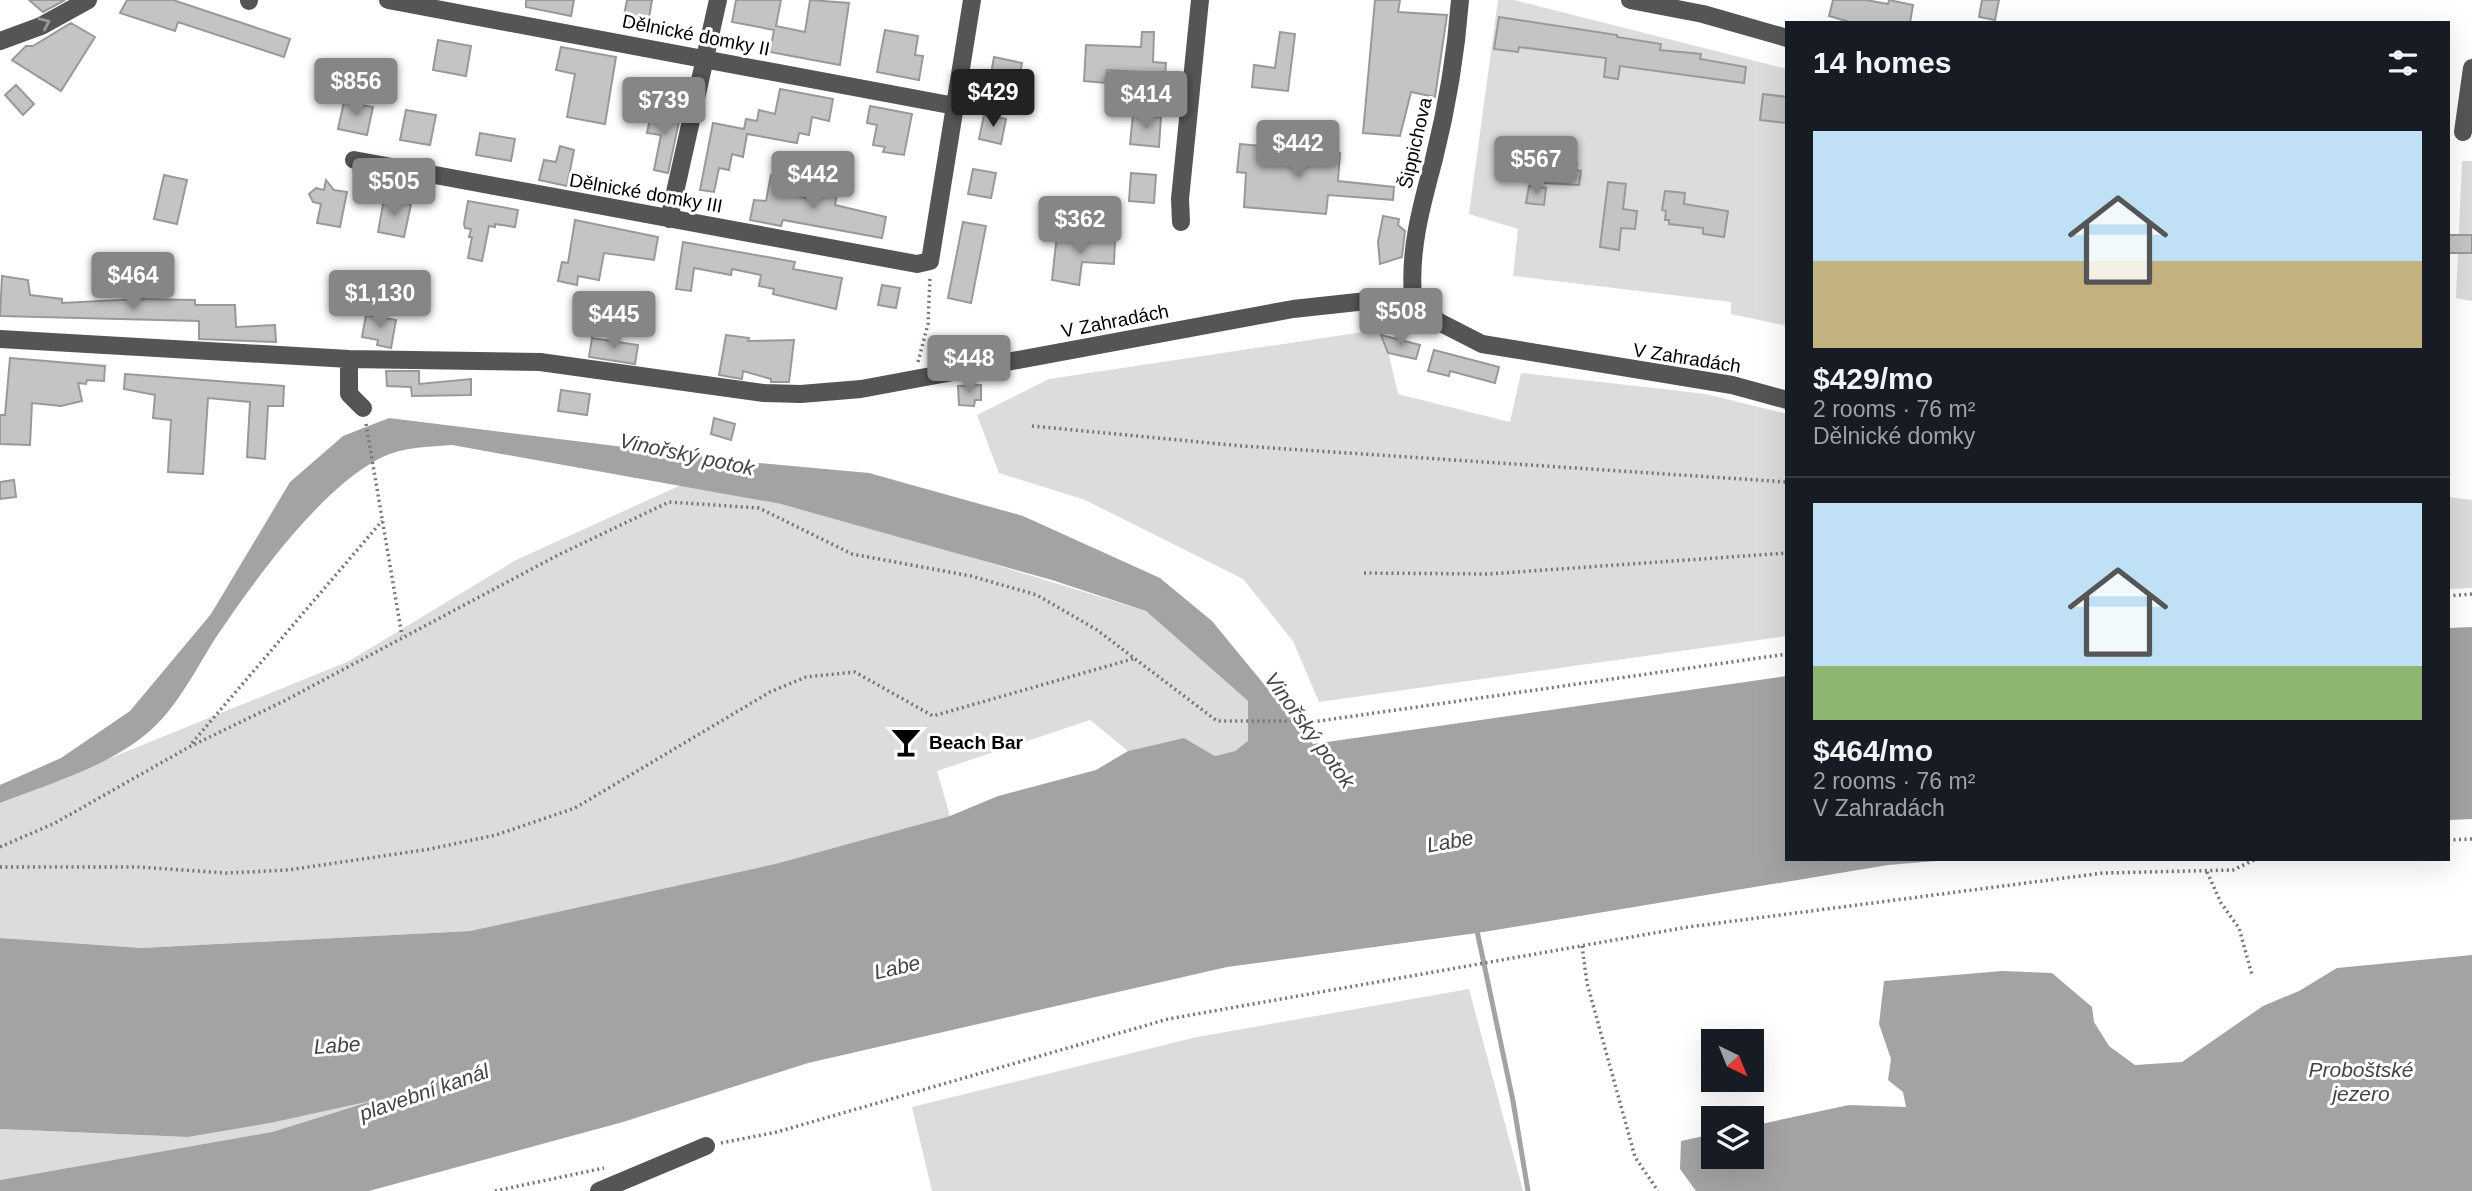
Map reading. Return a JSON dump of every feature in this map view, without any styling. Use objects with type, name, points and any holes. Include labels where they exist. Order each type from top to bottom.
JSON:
[{"type":"street","points":[[0,41],[41,26],[88,0]]},
{"type":"street","name":"Dělnické domky II","points":[[388,0],[955,106]]},
{"type":"street","points":[[669,219],[718,0]]},
{"type":"street","points":[[955,106],[972,0]]},
{"type":"street","points":[[1181,222],[1180,198],[1200,0]]},
{"type":"street","name":"Šippichova","points":[[1413,296],[1411,274],[1415,243],[1443,117],[1458,35],[1460,0]]},
{"type":"street","points":[[1630,0],[1704,7],[1785,37]]},
{"type":"street","points":[[2461,132],[2472,68]]},
{"type":"street","name":"Dělnické domky III","points":[[355,160],[917,264],[930,261],[955,106]]},
{"type":"street","name":"V Zahradách","points":[[0,339],[349,359],[540,362],[764,393],[800,394],[912,381],[1293,309],[1413,296],[1440,322],[1482,344],[1611,368],[1685,377],[1785,400]]},
{"type":"street","points":[[349,359],[349,394],[364,412]]},
{"type":"street","points":[[599,1191],[706,1146]]},
{"type":"path","points":[[912,381],[931,298]]},
{"type":"path","points":[[364,412],[402,636]]},
{"type":"path","points":[[1032,426],[1241,446],[1785,482]]},
{"type":"path","points":[[0,847],[55,823],[190,747],[668,502],[759,508],[852,554],[971,576],[1037,595],[1097,630],[1217,721],[1319,721],[1785,654]]},
{"type":"path","points":[[190,747],[382,521]]},
{"type":"path","points":[[1364,573],[1488,574],[1785,553]]},
{"type":"path","points":[[2450,596],[2472,594]]},
{"type":"path","points":[[0,867],[138,867],[227,873],[288,870],[430,849],[496,835],[575,808],[770,692],[806,677],[855,672],[933,716],[1136,658]]},
{"type":"path","points":[[2450,840],[2472,839]]},
{"type":"path","points":[[706,1146],[777,1132],[1168,1019],[1715,923],[2103,873],[2233,870],[2252,861]]},
{"type":"path","points":[[2207,872],[2221,903],[2239,928],[2252,975]]},
{"type":"path","points":[[1582,946],[1587,983],[1635,1157],[1658,1191]]},
{"type":"path","points":[[495,1191],[614,1166]]},
{"type":"shaded area","points":[[1498,0],[1514,0],[1785,68],[1785,326],[1731,314],[1731,302],[1513,276],[1518,229],[1469,214]]},
{"type":"shaded area","points":[[2462,161],[2472,161],[2472,301],[2456,298]]},
{"type":"shaded area","points":[[1383,329],[1398,394],[1510,422],[1521,373],[1706,394],[1785,414],[1785,636],[1319,702],[1293,641],[1243,579],[1085,500],[999,473],[977,415],[1049,379]]},
{"type":"shaded area","points":[[681,485],[781,504],[879,529],[1146,611],[1248,701],[1248,742],[1235,751],[1215,756],[1184,738],[1128,751],[1090,720],[937,771],[950,816],[775,864],[470,931],[141,948],[0,938],[0,803],[349,661],[516,560]]},
{"type":"shaded area","points":[[2450,497],[2472,500],[2472,588],[2450,589]]},
{"type":"shaded area","points":[[1469,989],[1523,1191],[932,1191],[912,1107],[1197,1037]]},
{"type":"shaded area","points":[[388,1096],[272,1132],[0,1180],[0,1129],[188,1137],[270,1123]]},
{"type":"water","points":[[389,418],[738,461],[869,473],[1023,516],[1160,578],[1212,621],[1313,744],[1785,676],[1785,861],[1936,861],[1888,865],[1477,933],[1227,967],[808,1063],[623,1122],[369,1191],[0,1191],[0,1180],[272,1132],[375,1100],[270,1123],[188,1137],[0,1129],[0,938],[141,948],[470,931],[775,864],[950,816],[998,796],[1096,770],[1128,751],[1184,738],[1215,756],[1235,751],[1248,741],[1248,701],[1146,611],[1052,580],[781,504],[452,445],[412,448],[393,453],[352,476],[307,518],[265,569],[213,642],[181,694],[152,729],[124,750],[90,768],[0,803],[0,785],[61,758],[130,711],[211,614],[290,482],[343,436]]},
{"type":"water","points":[[2472,627],[2472,819],[2450,820],[2450,628]]},
{"type":"water","name":"Proboštské jezero","points":[[2472,955],[2472,1191],[1696,1191],[1680,1169],[1681,1141],[1701,1137],[1701,1169],[1764,1169],[1764,1123],[1849,1105],[1906,1107],[1903,1092],[1888,1080],[1891,1059],[1879,1024],[1884,981],[2002,971],[2052,973],[2092,1007],[2094,1022],[2109,1046],[2135,1065],[2182,1062],[2263,1006],[2299,991],[2337,968]]},
{"type":"building","points":[[29,0],[65,0],[43,12]]},
{"type":"building","points":[[127,0],[173,0],[290,39],[284,57],[178,22],[175,31],[120,13]]},
{"type":"building","points":[[526,0],[574,0],[571,16],[526,7]]},
{"type":"building","points":[[627,0],[652,0],[647,30],[622,25]]},
{"type":"building","points":[[736,0],[781,0],[776,26],[805,32],[810,0],[849,3],[840,65],[770,52],[774,30],[732,22]]},
{"type":"building","points":[[1375,0],[1400,0],[1398,12],[1447,15],[1435,97],[1411,92],[1400,136],[1363,133]]},
{"type":"building","points":[[1833,0],[1866,0],[1888,4],[1889,0],[1913,5],[1910,21],[1846,21],[1829,16]]},
{"type":"building","points":[[1982,0],[1999,0],[1995,20],[1979,17]]},
{"type":"building","points":[[1499,17],[1617,35],[1661,44],[1660,50],[1701,54],[1700,59],[1746,67],[1744,83],[1620,66],[1618,79],[1604,77],[1606,58],[1519,47],[1518,52],[1494,49]]},
{"type":"building","points":[[71,23],[95,37],[61,91],[12,60],[26,46],[33,46]]},
{"type":"building","points":[[885,30],[918,36],[915,55],[923,56],[919,80],[877,72]]},
{"type":"building","points":[[1142,32],[1154,32],[1153,62],[1166,63],[1164,89],[1138,87],[1139,72],[1107,70],[1106,83],[1084,81],[1086,45],[1141,47]]},
{"type":"building","points":[[1280,32],[1295,34],[1288,91],[1252,87],[1254,65],[1275,68]]},
{"type":"building","points":[[438,40],[471,46],[466,76],[433,70]]},
{"type":"building","points":[[561,47],[616,57],[605,124],[567,117],[575,74],[556,70]]},
{"type":"building","points":[[994,57],[1022,63],[1012,114],[996,111],[1001,87],[989,85]]},
{"type":"building","points":[[16,85],[34,104],[23,115],[5,95]]},
{"type":"building","points":[[780,89],[833,99],[829,121],[812,117],[809,135],[799,133],[797,143],[747,134],[743,157],[732,154],[729,170],[719,168],[714,192],[700,190],[713,123],[744,129],[746,119],[757,121],[759,110],[775,114]]},
{"type":"building","points":[[1763,94],[1785,97],[1785,123],[1760,120]]},
{"type":"building","points":[[344,102],[373,107],[367,135],[338,129]]},
{"type":"building","points":[[870,106],[912,114],[904,155],[883,152],[885,147],[873,145],[877,125],[867,123]]},
{"type":"building","points":[[652,109],[680,117],[668,173],[654,170],[661,135],[647,133]]},
{"type":"building","points":[[406,110],[436,115],[430,145],[400,140]]},
{"type":"building","points":[[984,115],[1006,119],[1001,144],[979,139]]},
{"type":"building","points":[[1133,115],[1161,117],[1159,147],[1130,144]]},
{"type":"building","points":[[480,133],[515,139],[511,161],[476,155]]},
{"type":"building","points":[[1240,144],[1340,153],[1338,181],[1394,187],[1393,200],[1328,195],[1326,214],[1244,207],[1246,173],[1237,172]]},
{"type":"building","points":[[560,146],[574,150],[567,186],[539,180],[544,160],[556,162]]},
{"type":"building","points":[[1547,160],[1577,163],[1576,170],[1581,171],[1579,185],[1545,183]]},
{"type":"building","points":[[973,169],[996,173],[991,198],[968,194]]},
{"type":"building","points":[[1131,173],[1156,175],[1154,203],[1129,201]]},
{"type":"building","points":[[164,175],[187,180],[177,224],[154,219]]},
{"type":"building","points":[[771,175],[791,179],[788,194],[810,199],[824,191],[837,194],[835,205],[886,217],[882,238],[783,220],[781,226],[750,220],[754,200],[766,201]]},
{"type":"building","points":[[326,180],[334,190],[347,192],[340,227],[317,223],[321,204],[313,202],[309,194],[316,188],[324,190]]},
{"type":"building","points":[[1608,182],[1626,184],[1623,209],[1637,211],[1635,229],[1621,228],[1619,250],[1600,247]]},
{"type":"building","points":[[1529,186],[1546,188],[1544,205],[1526,203]]},
{"type":"building","points":[[1665,191],[1685,193],[1684,204],[1728,211],[1724,237],[1703,234],[1703,228],[1669,224],[1669,220],[1665,220],[1666,211],[1662,210]]},
{"type":"building","points":[[384,199],[411,204],[404,237],[378,232]]},
{"type":"building","points":[[468,201],[518,210],[515,227],[495,224],[495,227],[489,226],[482,261],[468,258],[472,237],[469,237],[471,229],[465,228],[464,224]]},
{"type":"building","points":[[1383,216],[1399,219],[1398,225],[1405,231],[1402,257],[1380,264],[1378,242]]},
{"type":"building","points":[[575,220],[658,237],[654,260],[604,253],[599,280],[578,276],[577,285],[558,281],[562,262],[568,263]]},
{"type":"building","points":[[963,222],[986,226],[971,303],[948,298]]},
{"type":"building","points":[[1057,234],[1115,239],[1114,264],[1082,262],[1079,285],[1052,280]]},
{"type":"building","points":[[2450,235],[2472,235],[2472,253],[2450,253]]},
{"type":"building","points":[[683,242],[795,262],[793,269],[842,278],[836,309],[773,294],[774,289],[759,286],[761,275],[732,269],[731,275],[694,268],[691,291],[676,289]]},
{"type":"building","points":[[2,276],[28,280],[30,295],[62,299],[62,303],[139,299],[195,300],[195,305],[235,305],[236,327],[275,325],[276,342],[199,339],[199,321],[0,316]]},
{"type":"building","points":[[882,285],[900,288],[896,308],[878,305]]},
{"type":"building","points":[[366,315],[396,320],[391,348],[377,345],[378,340],[362,337]]},
{"type":"building","points":[[726,335],[749,338],[748,341],[794,340],[789,382],[771,382],[771,379],[743,371],[742,379],[719,375]]},
{"type":"building","points":[[1381,335],[1420,345],[1416,359],[1388,353]]},
{"type":"building","points":[[592,338],[638,345],[635,364],[589,357]]},
{"type":"building","points":[[1434,350],[1499,367],[1495,383],[1450,371],[1449,376],[1428,371]]},
{"type":"building","points":[[10,358],[105,366],[104,381],[87,380],[86,384],[78,383],[82,401],[61,406],[32,403],[30,445],[0,444],[0,415],[5,415]]},
{"type":"building","points":[[386,371],[419,371],[419,384],[471,379],[471,395],[412,396],[411,387],[387,386]]},
{"type":"building","points":[[125,374],[284,386],[283,406],[268,406],[265,459],[247,457],[250,402],[208,398],[203,474],[168,472],[171,420],[153,418],[155,395],[124,389]]},
{"type":"building","points":[[981,385],[981,400],[975,400],[974,406],[959,405],[958,386]]},
{"type":"building","points":[[561,390],[590,394],[587,415],[558,411]]},
{"type":"building","points":[[714,418],[735,424],[731,440],[711,434]]},
{"type":"building","points":[[14,480],[16,497],[0,499],[0,482]]},
{"type":"waterway","points":[[1476,926],[1513,1101],[1528,1191]]},
{"type":"place","name":"Beach Bar","points":[[906,742]]},
{"type":"water label","name":"Vinořský potok","points":[[687,454]]},
{"type":"water label","name":"Vinořský potok","points":[[1310,730]]},
{"type":"water label","name":"Labe","points":[[1450,841]]},
{"type":"water label","name":"Labe","points":[[897,967]]},
{"type":"water label","name":"Labe","points":[[337,1045]]},
{"type":"water label","name":"plavební kanál","points":[[424,1092]]}]
